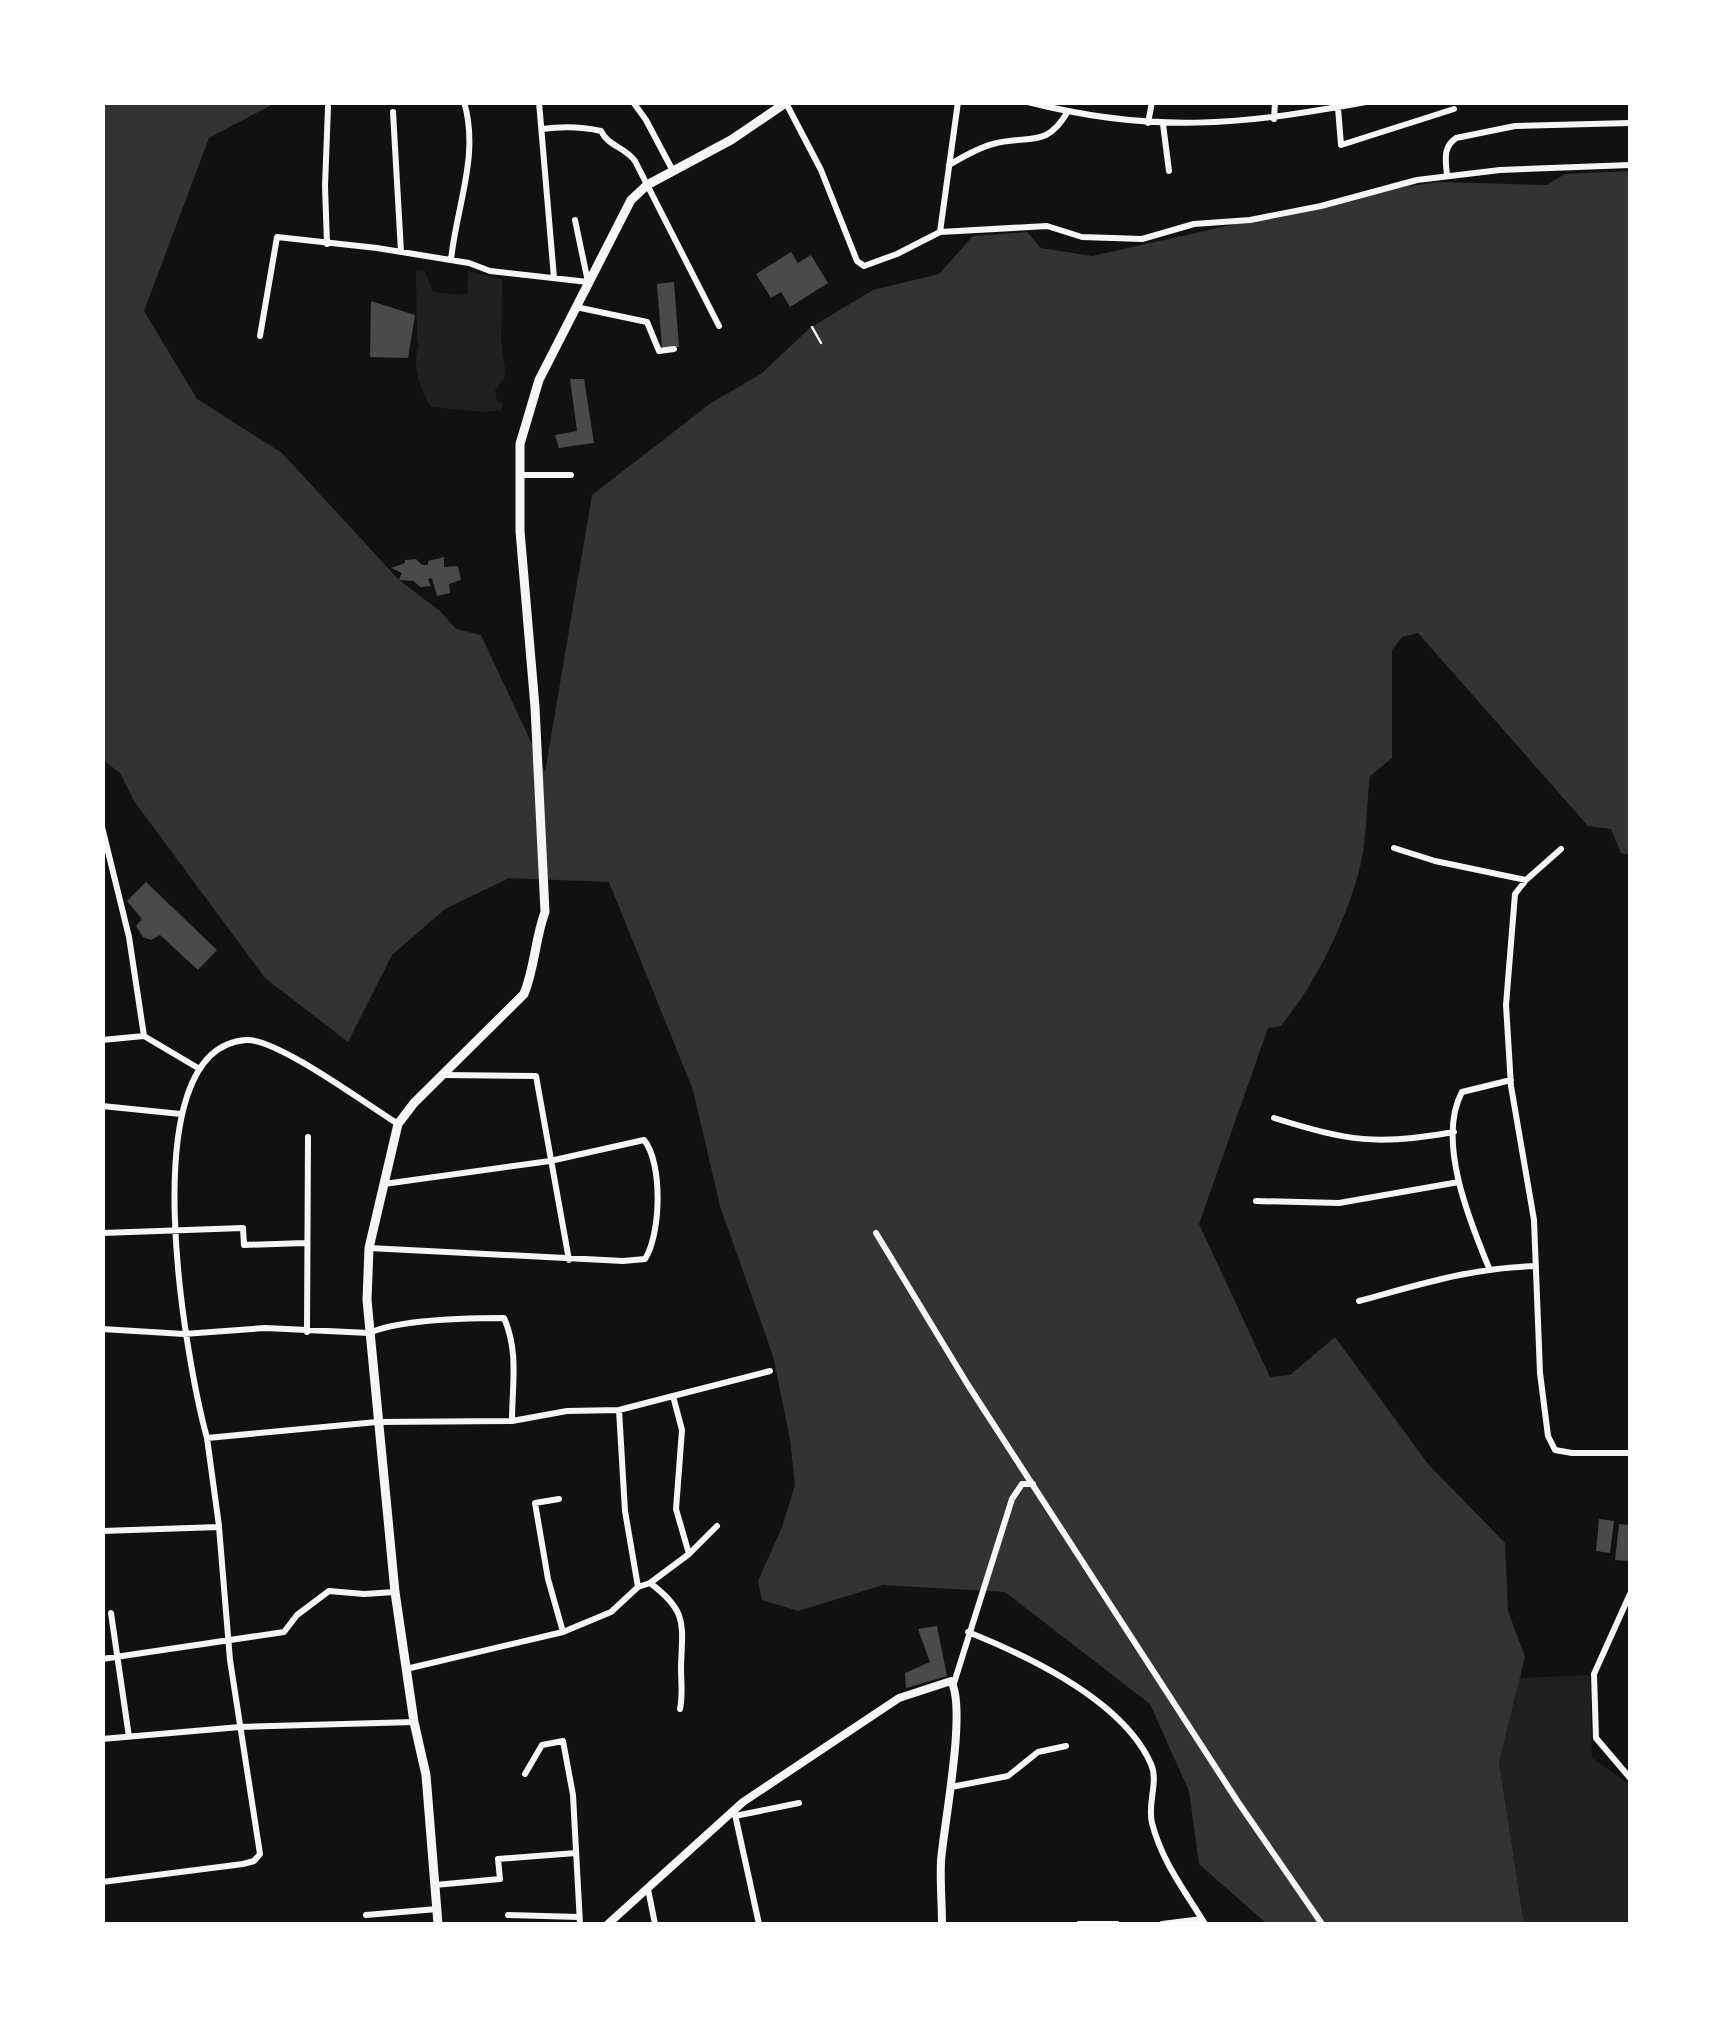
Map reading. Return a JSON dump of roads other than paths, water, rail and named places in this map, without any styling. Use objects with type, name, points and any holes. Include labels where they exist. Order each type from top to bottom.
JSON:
[{"type":"main road","points":[[438,1924],[426,1775],[405,1669],[377,1422],[369,1333],[369,1248],[398,1124],[442,1074],[524,994],[533,974],[536,937],[545,912],[535,708],[520,531],[520,444],[528,408],[631,200],[646,185],[731,140],[786,103]]},
{"type":"street","points":[[452,260],[460,202],[468,178],[471,132],[464,102]]},
{"type":"street","points":[[540,102],[554,278]]},
{"type":"street","points":[[634,102],[672,172]]},
{"type":"street","points":[[940,232],[958,102]]},
{"type":"street","points":[[1028,102],[1148,123],[1205,125],[1274,120],[1366,102]]},
{"type":"street","points":[[1148,123],[1152,102]]},
{"type":"street","points":[[1274,102],[1274,120]]},
{"type":"street","points":[[786,103],[821,170],[857,261],[870,266],[940,232],[1046,226],[1082,237],[1142,239],[1194,224],[1250,220],[1448,176],[1630,165]]},
{"type":"street","points":[[327,244],[328,108]]},
{"type":"street","points":[[1338,108],[1341,145],[1454,109]]},
{"type":"street","points":[[949,165],[994,143],[1048,136],[1058,129],[1068,111]]},
{"type":"street","points":[[393,112],[402,252]]},
{"type":"street","points":[[1448,176],[1446,151],[1456,138],[1515,126],[1630,123]]},
{"type":"street","points":[[542,129],[565,124],[601,130],[605,139],[624,147],[720,326]]},
{"type":"street","points":[[1163,124],[1168,171]]},
{"type":"street","points":[[260,336],[277,237],[402,252],[490,271],[588,282],[575,220]]},
{"type":"street","points":[[575,307],[647,322],[659,351],[674,349]]},
{"type":"street","points":[[520,475],[571,475]]},
{"type":"street","points":[[102,827],[129,937],[144,1036]]},
{"type":"street","points":[[1394,848],[1526,880]]},
{"type":"street","points":[[1561,849],[1515,894],[1507,968],[1510,1080],[1534,1220],[1540,1372],[1551,1446],[1572,1454],[1630,1453]]},
{"type":"street","points":[[102,1040],[144,1036],[198,1068]]},
{"type":"street","points":[[102,1882],[243,1864],[258,1859],[260,1854],[240,1728],[207,1438],[184,1334],[176,1188],[182,1104],[198,1068],[214,1050],[247,1040],[276,1046],[398,1124]]},
{"type":"street","points":[[442,1074],[536,1076],[569,1260]]},
{"type":"street","points":[[1489,1268],[1458,1182],[1455,1114],[1462,1092],[1510,1080]]},
{"type":"street","points":[[102,1106],[181,1114]]},
{"type":"street","points":[[1274,1118],[1376,1142],[1454,1132]]},
{"type":"street","points":[[307,1332],[308,1137]]},
{"type":"street","points":[[369,1248],[569,1260],[645,1259],[650,1251],[658,1201],[654,1155],[644,1140],[550,1161],[384,1184]]},
{"type":"street","points":[[1256,1201],[1339,1203],[1458,1182]]},
{"type":"street","points":[[102,1232],[243,1228],[244,1246],[305,1243]]},
{"type":"street","points":[[876,1233],[1032,1484],[1322,1924]]},
{"type":"street","points":[[1359,1301],[1434,1278],[1489,1268],[1536,1266]]},
{"type":"street","points":[[102,1329],[184,1334],[265,1328],[369,1333],[382,1327],[504,1318],[512,1337],[515,1371],[512,1421]]},
{"type":"street","points":[[207,1438],[377,1422],[512,1421],[567,1411],[619,1410],[770,1372]]},
{"type":"street","points":[[674,1396],[682,1430],[676,1509],[689,1554]]},
{"type":"street","points":[[619,1410],[625,1511],[638,1586]]},
{"type":"street","points":[[942,1924],[941,1861],[951,1787],[954,1683],[1012,1498],[1022,1484],[1032,1484]]},
{"type":"street","points":[[559,1498],[535,1503],[548,1579],[564,1632]]},
{"type":"street","points":[[102,1531],[219,1526]]},
{"type":"street","points":[[405,1669],[564,1632],[611,1612],[638,1586],[650,1583],[689,1554],[717,1526]]},
{"type":"street","points":[[650,1583],[667,1596],[684,1631],[680,1709]]},
{"type":"street","points":[[102,1659],[284,1632],[297,1615],[329,1591],[395,1592]]},
{"type":"street","points":[[1630,1594],[1594,1674],[1596,1738],[1630,1778]]},
{"type":"street","points":[[111,1612],[128,1737]]},
{"type":"street","points":[[968,1632],[1047,1669],[1106,1710],[1132,1735],[1154,1768],[1152,1822],[1165,1857],[1180,1889],[1203,1922]]},
{"type":"street","points":[[608,1924],[735,1813],[899,1698],[938,1683],[954,1683]]},
{"type":"street","points":[[102,1739],[240,1728],[414,1722]]},
{"type":"street","points":[[508,1915],[580,1920],[572,1796],[563,1742],[542,1745],[524,1774]]},
{"type":"street","points":[[951,1787],[1008,1776],[1038,1752],[1066,1746]]},
{"type":"street","points":[[735,1813],[800,1802]]},
{"type":"street","points":[[735,1813],[758,1924]]},
{"type":"street","points":[[435,1885],[500,1880],[498,1859],[576,1853]]},
{"type":"street","points":[[648,1889],[655,1924]]},
{"type":"street","points":[[366,1915],[437,1908]]},
{"type":"street","points":[[1162,1924],[1203,1922]]},
{"type":"street","points":[[1079,1924],[1117,1924]]}]
